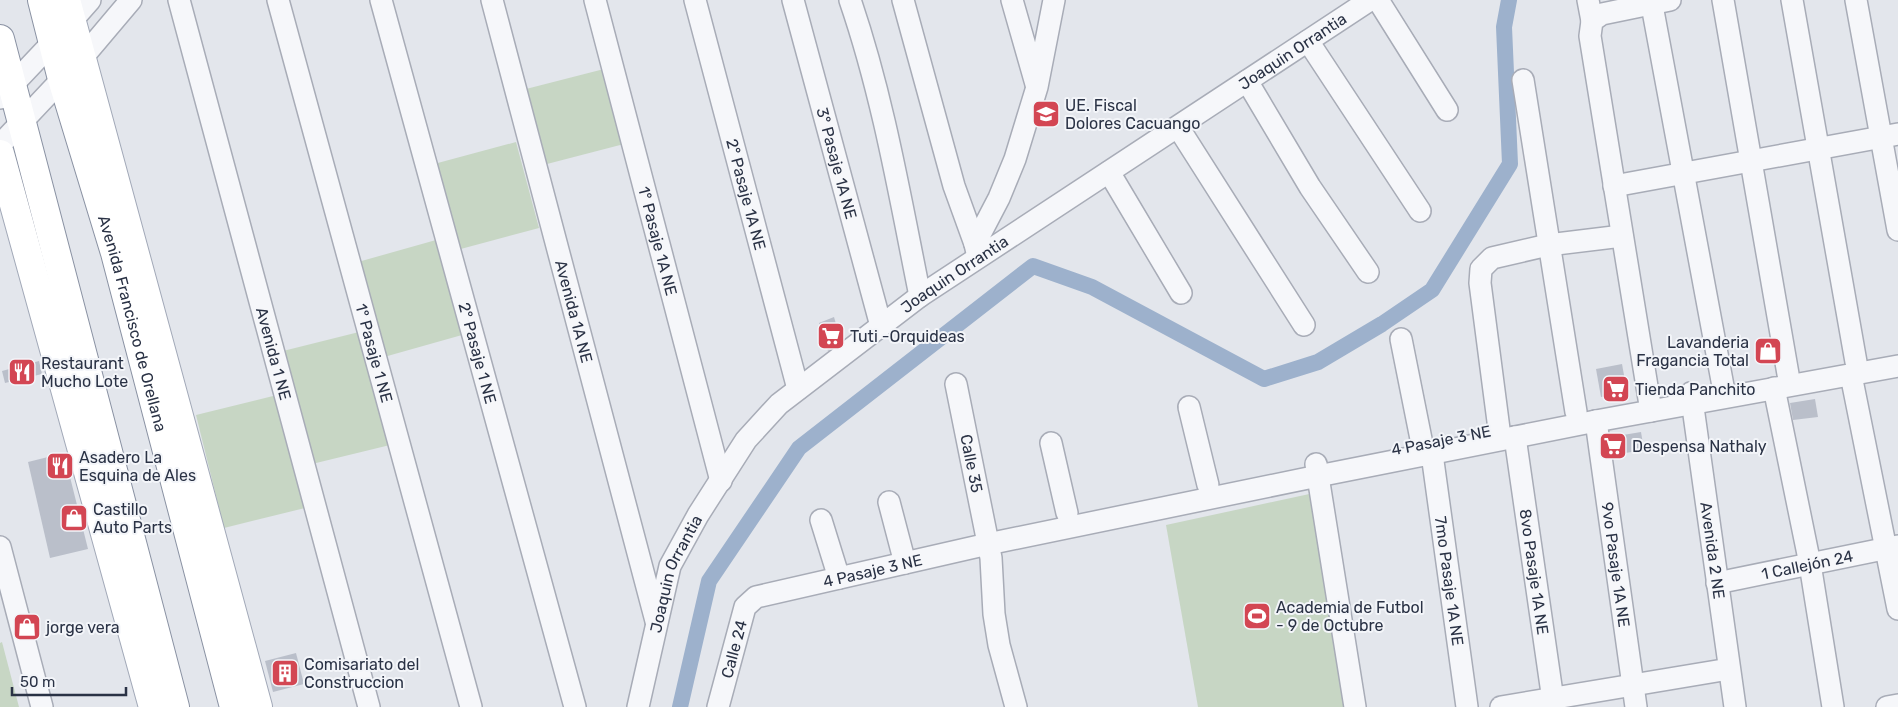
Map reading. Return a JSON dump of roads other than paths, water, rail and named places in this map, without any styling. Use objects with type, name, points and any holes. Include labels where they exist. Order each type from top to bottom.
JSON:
[{"type":"main road","name":"Avenida Francisco de Orellana","points":[[42,0],[62,79],[115,252],[234,707]]},
{"type":"main road","name":"Avenida Francisco de Orellana","points":[[69,11],[258,707]]},
{"type":"main road","points":[[0,39],[6,92],[21,121],[175,707]]},
{"type":"main road","points":[[0,154],[153,707]]},
{"type":"street","points":[[6,92],[53,42],[69,11],[90,0]]},
{"type":"street","points":[[0,145],[82,58],[131,0]]},
{"type":"street","name":"Avenida 1 NE","points":[[179,0],[369,707]]},
{"type":"street","name":"1° Pasaje 1 NE","points":[[278,0],[471,707]]},
{"type":"street","name":"2° Pasaje 1 NE","points":[[380,0],[575,707]]},
{"type":"street","name":"Avenida 1A NE","points":[[492,0],[657,623]]},
{"type":"street","name":"1° Pasaje 1A NE","points":[[595,0],[721,481]]},
{"type":"street","name":"2° Pasaje 1A NE","points":[[695,0],[798,389]]},
{"type":"street","name":"3° Pasaje 1A NE","points":[[793,0],[881,326]]},
{"type":"street","points":[[850,0],[862,36],[883,116],[920,296]]},
{"type":"street","points":[[902,0],[954,186],[977,251]]},
{"type":"street","points":[[1012,0],[1037,87]]},
{"type":"street","points":[[977,251],[1014,159],[1037,87],[1054,0]]},
{"type":"street","name":"Joaquin Orrantia","points":[[638,707],[670,566],[698,515],[746,440],[779,404],[977,251],[1109,172],[1370,0]]},
{"type":"street","points":[[1378,0],[1447,110]]},
{"type":"street","points":[[1588,0],[1592,21],[1590,36],[1650,406]]},
{"type":"street","points":[[1723,0],[1751,161],[1781,381],[1832,707]]},
{"type":"street","points":[[1792,0],[1819,148],[1854,368],[1893,547],[1898,610]]},
{"type":"street","points":[[1856,0],[1890,136],[1898,230]]},
{"type":"street","points":[[1592,21],[1602,14],[1658,1],[1684,173],[1723,386]]},
{"type":"street","points":[[1308,41],[1420,211]]},
{"type":"street","points":[[1522,80],[1548,246],[1556,279],[1576,412]]},
{"type":"street","points":[[1247,81],[1310,187],[1368,272]]},
{"type":"street","points":[[1178,127],[1304,324]]},
{"type":"street","points":[[1614,186],[1890,136]]},
{"type":"street","points":[[1109,172],[1181,292]]},
{"type":"street","points":[[1548,246],[1622,236]]},
{"type":"street","name":"8vo Pasaje 1A NE","points":[[1548,246],[1492,258],[1481,269],[1480,283],[1553,702]]},
{"type":"street","name":"7mo Pasaje 1A NE","points":[[1401,339],[1427,449],[1467,707]]},
{"type":"street","name":"4 Pasaje 3 NE","points":[[1854,368],[1898,354]]},
{"type":"street","name":"4 Pasaje 3 NE","points":[[756,597],[1317,470],[1507,433],[1596,421],[1650,406],[1781,381],[1854,368],[1898,366]]},
{"type":"street","name":"4 Pasaje 3 NE","points":[[1692,398],[1723,386],[1781,381]]},
{"type":"street","name":"Calle 35","points":[[956,384],[991,558],[994,614],[999,645],[1016,707]]},
{"type":"street","name":"Avenida 2 NE","points":[[1692,398],[1734,707]]},
{"type":"street","name":"4 Pasaje 3 NE","points":[[1507,433],[1576,412],[1650,406]]},
{"type":"street","points":[[1189,407],[1208,485]]},
{"type":"street","name":"9vo Pasaje 1A NE","points":[[1596,421],[1636,707]]},
{"type":"street","points":[[1051,443],[1067,513]]},
{"type":"street","points":[[1317,470],[1355,707]]},
{"type":"street","name":"4 Pasaje 3 NE","points":[[988,544],[1067,513],[1208,485],[1317,470]]},
{"type":"street","points":[[889,502],[905,563]]},
{"type":"street","points":[[821,520],[839,578]]},
{"type":"street","points":[[0,547],[42,707]]},
{"type":"street","name":"1 Callejón 24","points":[[1717,583],[1893,547]]},
{"type":"street","name":"Calle 24","points":[[718,707],[745,607],[756,597]]},
{"type":"street","points":[[1501,707],[1553,702],[1632,684],[1729,668]]},
{"type":"street","points":[[1887,707],[1898,705]]},
{"type":"waterway","points":[[680,707],[709,581],[799,448],[1033,266],[1092,287],[1264,379],[1318,362],[1382,324],[1432,290],[1510,164],[1504,27],[1509,0]]},
{"type":"place","name":"UE. Fiscal Dolores Cacuango","points":[[1046,114]]},
{"type":"place","name":"Tuti -Orquideas","points":[[831,336]]},
{"type":"place","name":"Lavanderia Fragancia Total","points":[[1768,351]]},
{"type":"place","name":"Restaurant Mucho Lote","points":[[22,372]]},
{"type":"place","name":"Tienda Panchito","points":[[1616,389]]},
{"type":"place","name":"Despensa Nathaly","points":[[1613,446]]},
{"type":"place","name":"Asadero La Esquina de Ales","points":[[60,466]]},
{"type":"place","name":"Castillo Auto Parts","points":[[74,518]]},
{"type":"place","name":"Academia de Futbol - 9 de Octubre","points":[[1257,616]]},
{"type":"place","name":"jorge vera","points":[[27,627]]},
{"type":"place","name":"Comisariato del Construccion","points":[[285,673]]}]
